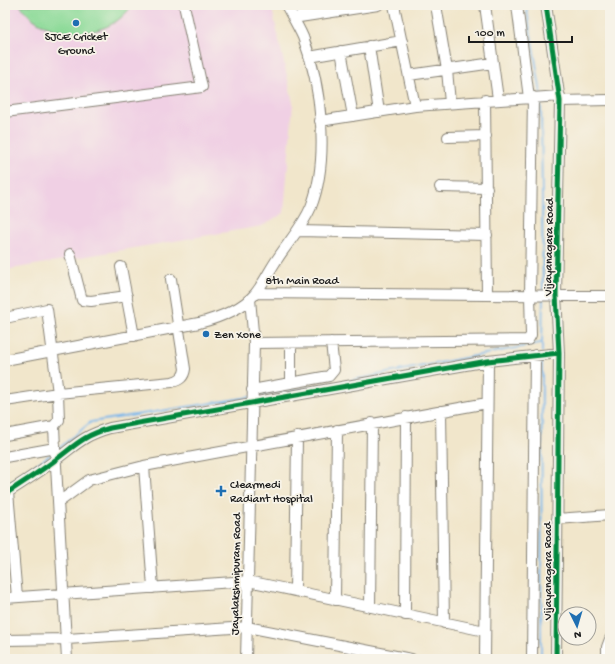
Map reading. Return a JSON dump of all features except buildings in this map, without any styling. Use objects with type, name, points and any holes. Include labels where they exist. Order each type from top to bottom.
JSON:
[{"type":"street","points":[[5,112],[202,87],[184,5]]},
{"type":"street","points":[[5,360],[52,350],[134,336],[212,319],[226,314],[253,296],[298,230],[310,207],[317,184],[321,142],[317,92],[309,57],[302,37],[286,5]]},
{"type":"street","points":[[293,18],[378,5]]},
{"type":"street","points":[[394,5],[415,106]]},
{"type":"street","points":[[436,5],[447,70],[450,103]]},
{"type":"street","points":[[485,5],[498,99]]},
{"type":"street","points":[[254,343],[528,340],[531,335],[531,97],[517,5]]},
{"type":"street","name":"Vijayanagara Road","points":[[546,5],[560,98],[556,295],[560,352],[556,659]]},
{"type":"street","points":[[309,57],[402,41]]},
{"type":"street","points":[[369,46],[379,112]]},
{"type":"street","points":[[341,51],[353,116]]},
{"type":"street","points":[[409,75],[493,63]]},
{"type":"street","points":[[320,121],[415,106],[498,99],[531,97],[610,100]]},
{"type":"street","points":[[485,100],[487,294]]},
{"type":"street","points":[[448,136],[486,136]]},
{"type":"street","points":[[440,187],[487,188]]},
{"type":"street","points":[[298,230],[487,235]]},
{"type":"street","points":[[70,254],[82,300],[91,301],[127,296]]},
{"type":"street","points":[[121,267],[134,336]]},
{"type":"street","points":[[5,401],[58,393],[180,380],[185,369],[171,280]]},
{"type":"street","name":"8th Main Road","points":[[253,296],[487,294],[610,296]]},
{"type":"street","name":"Jayalakshmipuram Road","points":[[246,659],[254,343],[253,296]]},
{"type":"street","points":[[5,318],[47,309],[58,393],[59,420],[54,426],[5,435]]},
{"type":"street","points":[[252,390],[329,376],[334,370],[331,342]]},
{"type":"street","points":[[291,343],[291,383]]},
{"type":"street","points":[[17,597],[7,493],[56,460],[74,444],[91,434],[110,428],[488,361],[560,352]]},
{"type":"street","points":[[532,659],[535,355]]},
{"type":"street","points":[[485,659],[488,361]]},
{"type":"street","points":[[59,502],[89,480],[144,466],[251,445],[487,403]]},
{"type":"street","points":[[441,411],[444,623]]},
{"type":"street","points":[[405,615],[406,417]]},
{"type":"street","points":[[370,607],[372,424]]},
{"type":"street","points":[[54,426],[68,659]]},
{"type":"street","points":[[335,600],[337,430]]},
{"type":"street","points":[[296,591],[297,437]]},
{"type":"street","points":[[5,457],[55,448]]},
{"type":"street","points":[[144,466],[153,588]]},
{"type":"street","points":[[557,519],[610,515]]},
{"type":"street","points":[[5,598],[248,581],[485,631]]},
{"type":"street","points":[[5,640],[67,639],[247,627],[410,659]]},
{"type":"street","points":[[607,659],[607,647],[610,639]]},
{"type":"shaded area","points":[[5,5],[271,5],[293,103],[284,213],[262,226],[5,270]]},
{"type":"green space","name":"SJCE Cricket Ground","points":[[20,5],[132,5],[121,17],[108,26],[92,31],[76,33],[60,31],[44,26],[31,17]]},
{"type":"waterway","points":[[526,5],[541,94]]},
{"type":"waterway","points":[[541,101],[543,292]]},
{"type":"waterway","points":[[351,380],[542,343],[543,299]]},
{"type":"waterway","points":[[542,343],[542,352]]},
{"type":"waterway","points":[[541,659],[542,358]]},
{"type":"waterway","points":[[256,396],[329,384]]},
{"type":"waterway","points":[[58,449],[91,422],[250,397]]},
{"type":"waterway","points":[[5,487],[51,454]]},
{"type":"cycle path","points":[[546,5],[560,101],[556,295],[559,353],[556,659]]},
{"type":"cycle path","points":[[5,494],[42,470],[86,438],[110,428],[488,361],[559,353]]},
{"type":"place","name":"SJCE Cricket Ground","points":[[76,23]]},
{"type":"place","name":"Zen Xone","points":[[206,334]]},
{"type":"place","name":"Clearmedi Radiant Hospital","points":[[221,491]]}]
